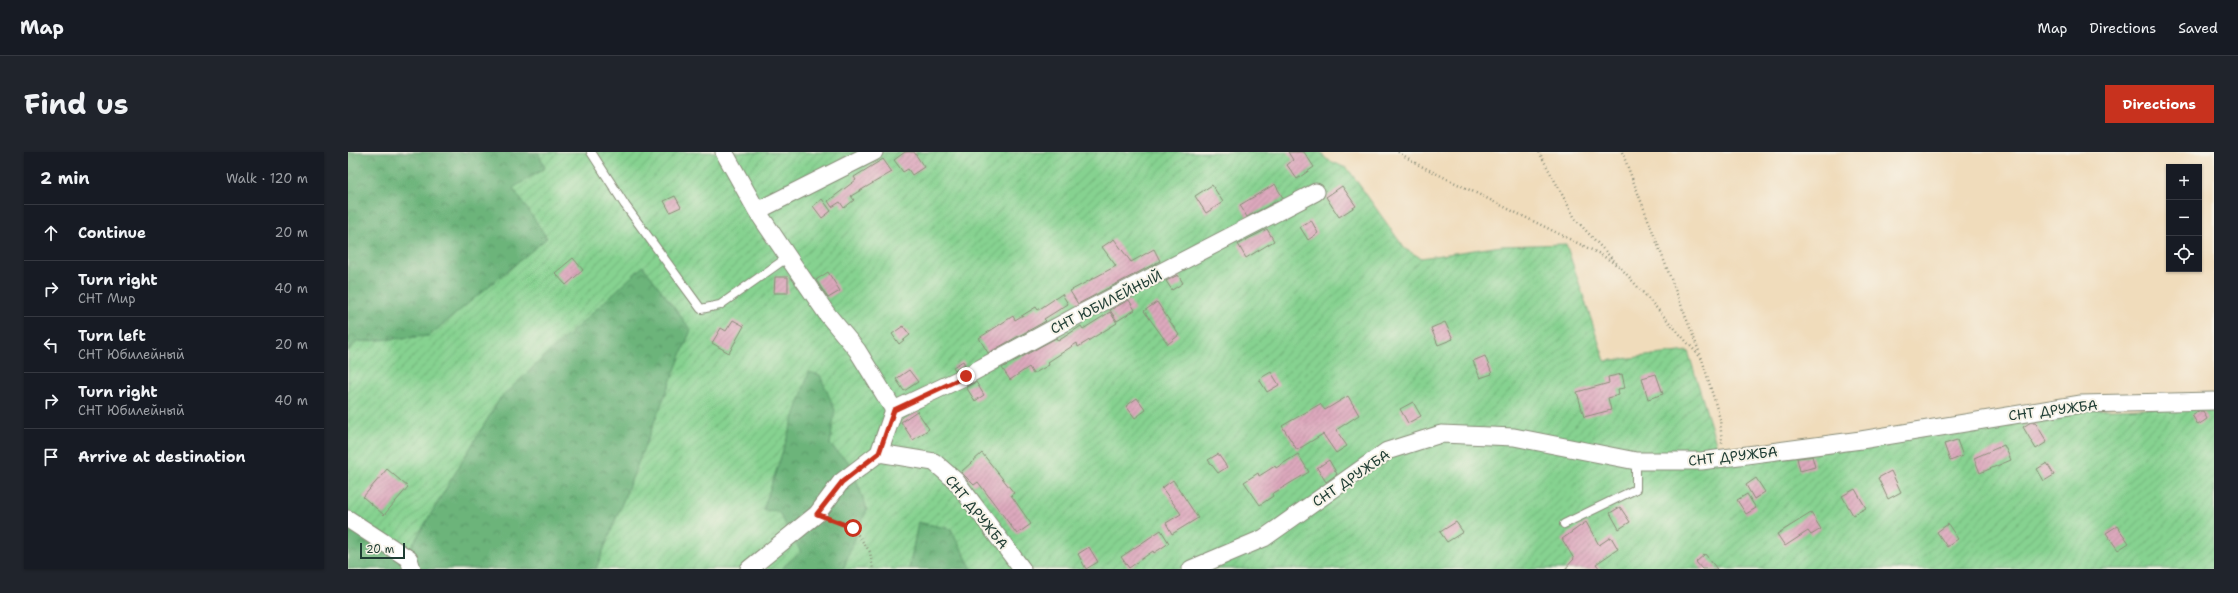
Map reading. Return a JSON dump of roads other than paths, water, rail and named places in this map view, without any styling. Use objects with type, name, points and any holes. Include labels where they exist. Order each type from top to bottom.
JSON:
[{"type":"street","points":[[724,152],[757,211],[828,314],[857,350],[894,410],[879,453],[842,482],[817,514],[749,569]]},
{"type":"street","points":[[757,211],[874,152]]},
{"type":"street","name":"СНТ ЮБИЛЕЙНЫЙ","points":[[894,410],[966,376],[1084,312],[1316,192]]},
{"type":"street","name":"СНТ ДРУЖБА","points":[[1191,569],[1264,538],[1387,451],[1441,434],[1514,437],[1636,461],[1701,461],[1861,440],[2081,404],[2214,401]]},
{"type":"street","name":"СНТ ДРУЖБА","points":[[879,453],[934,462],[956,481],[1022,569]]},
{"type":"street","points":[[348,519],[409,559],[412,569]]},
{"type":"lane","points":[[591,152],[625,205],[701,309],[720,305],[788,257]]},
{"type":"lane","points":[[1564,524],[1636,489],[1636,461]]}]
